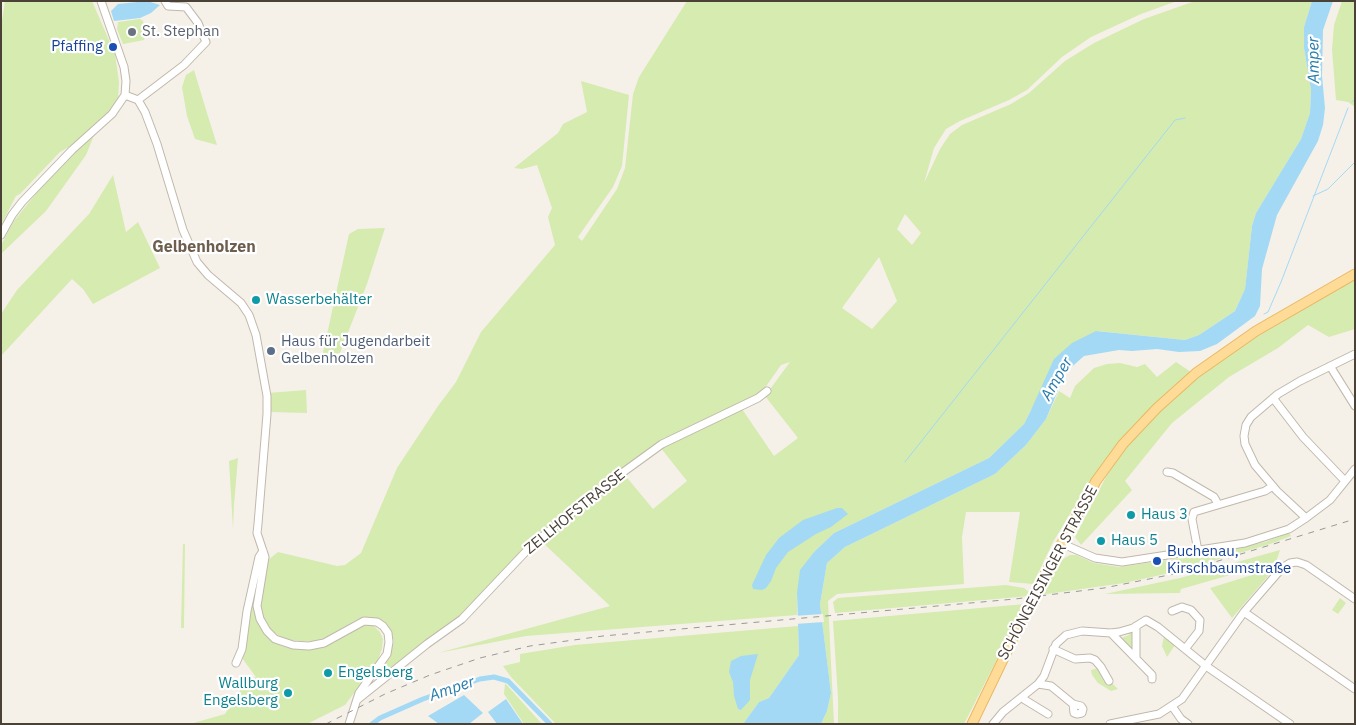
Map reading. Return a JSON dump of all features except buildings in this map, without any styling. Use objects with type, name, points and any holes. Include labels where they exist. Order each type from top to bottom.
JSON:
[{"type":"main road","name":"SCHÖNGEISINGER STRASSE","points":[[972,724],[1038,587],[1096,481],[1123,444],[1157,408],[1196,373],[1248,336],[1355,274]]},
{"type":"street","points":[[1,235],[22,202],[72,150],[112,114],[125,95],[126,81],[124,68],[101,1]]},
{"type":"street","points":[[138,100],[184,64],[206,42],[198,23],[186,7],[168,6],[165,1]]},
{"type":"street","points":[[125,95],[138,100],[145,112],[191,250],[202,269],[241,303],[249,315],[256,335],[267,396],[257,533],[265,557],[257,606],[267,631],[275,639],[293,645],[317,645],[331,640],[360,622],[368,620],[377,622],[386,629],[389,637],[388,650],[359,693],[349,724]]},
{"type":"street","points":[[1306,518],[1272,486],[1252,460],[1245,444],[1246,425],[1249,418],[1291,386],[1355,354]]},
{"type":"street","points":[[1330,366],[1355,406]]},
{"type":"street","name":"ZELLHOFSTRASSE","points":[[356,700],[462,619],[533,544],[622,473],[662,444],[758,398],[767,391]]},
{"type":"street","points":[[1273,398],[1303,437],[1345,481]]},
{"type":"street","points":[[1063,544],[1095,558],[1114,562],[1255,541],[1289,528],[1306,518],[1330,500],[1355,469]]},
{"type":"street","points":[[1166,472],[1173,473],[1214,497],[1218,504]]},
{"type":"street","points":[[1198,551],[1192,515],[1194,512],[1265,491],[1272,486]]},
{"type":"street","points":[[236,663],[242,649],[247,610],[259,558],[263,551]]},
{"type":"street","points":[[1110,724],[1163,713],[1186,694],[1244,612],[1282,568],[1293,562],[1306,565],[1355,599]]},
{"type":"street","points":[[1172,611],[1182,607],[1194,612],[1200,620],[1199,632],[1185,649]]},
{"type":"street","points":[[1244,612],[1355,689]]},
{"type":"street","points":[[993,724],[1003,712],[1038,684],[1046,672],[1059,640],[1066,635],[1091,630],[1111,633],[1124,631],[1144,620],[1150,621],[1206,666],[1290,724]]},
{"type":"street","points":[[1136,626],[1136,657]]},
{"type":"street","points":[[1111,633],[1152,674],[1152,679]]},
{"type":"street","points":[[1054,649],[1075,659],[1090,658],[1094,660],[1101,667],[1109,681]]},
{"type":"street","points":[[1046,672],[1051,686]]},
{"type":"street","points":[[1038,684],[1051,686],[1073,704]]},
{"type":"street","points":[[1022,697],[1048,714]]},
{"type":"street","points":[[1172,706],[1181,719],[1188,724]]},
{"type":"green space","points":[[5,1],[92,1],[115,54],[119,82],[118,101],[111,110],[74,144],[60,152],[16,196],[1,225],[1,27]]},
{"type":"green space","points":[[687,1],[1177,1],[1141,14],[1091,37],[1062,57],[1027,90],[946,129],[934,148],[924,183],[940,149],[950,134],[962,125],[1011,104],[1029,93],[1065,61],[1094,43],[1144,19],[1195,1],[1312,1],[1304,27],[1304,48],[1311,90],[1310,113],[1301,139],[1256,213],[1252,226],[1245,289],[1235,311],[1199,335],[1185,340],[1097,331],[1031,410],[1024,424],[989,458],[834,533],[815,551],[797,593],[797,615],[526,636],[438,653],[610,606],[541,541],[624,474],[653,509],[687,481],[660,447],[742,409],[774,456],[798,438],[765,396],[790,362],[781,365],[760,395],[664,438],[611,476],[530,541],[465,615],[384,672],[381,669],[394,642],[391,630],[378,619],[368,617],[358,619],[329,636],[316,641],[288,640],[278,635],[269,629],[262,617],[260,606],[268,560],[278,552],[337,566],[345,565],[361,553],[397,468],[456,382],[481,332],[555,245],[548,217],[552,208],[537,165],[522,169],[514,168],[558,133],[563,124],[587,112],[581,81],[629,95],[622,166],[613,187],[578,237],[582,241],[617,189],[625,168],[633,94],[639,77]],"holes":[[[905,214],[921,233],[912,245],[897,229]],[[879,257],[897,301],[872,329],[842,308]]]},
{"type":"green space","points":[[1342,1],[1355,1],[1355,107],[1348,102],[1336,100],[1332,49],[1334,25]]},
{"type":"green space","points":[[140,19],[143,21],[146,31],[144,40],[123,44],[117,29],[118,22]]},
{"type":"green space","points":[[194,70],[217,145],[195,139],[187,116],[182,87],[186,75]]},
{"type":"green space","points":[[95,133],[86,155],[46,211],[1,254],[1,245],[14,221],[50,176]]},
{"type":"green space","points":[[113,175],[126,232],[138,222],[160,268],[93,304],[83,289],[72,279],[1,356],[1,314],[17,290],[89,214]]},
{"type":"green space","points":[[385,228],[367,284],[340,353],[322,357],[349,234],[358,229]]},
{"type":"green space","points":[[1355,277],[1355,329],[1329,337],[1308,325],[1278,348],[1229,377],[1172,423],[1125,481],[1132,490],[1081,545],[1075,537],[1107,475],[1126,446],[1159,410],[1197,375],[1257,333]]},
{"type":"green space","points":[[1176,362],[1191,372],[1153,405],[1120,442],[1090,481],[1053,542],[1033,584],[1009,582],[1020,512],[966,512],[962,537],[964,584],[837,594],[828,601],[834,724],[821,724],[827,711],[831,693],[820,604],[827,563],[845,547],[995,474],[1026,445],[1046,419],[1059,391],[1070,398],[1075,386],[1094,368],[1107,364],[1120,363],[1137,367],[1145,364],[1157,377]]},
{"type":"green space","points":[[306,390],[307,413],[270,412],[268,393]]},
{"type":"green space","points":[[238,458],[234,505],[233,529],[229,461]]},
{"type":"green space","points":[[1289,533],[1291,536],[1270,544],[1179,571],[1124,583],[1040,595],[1061,560],[1070,555],[1076,555],[1094,563],[1119,567],[1216,553],[1265,542]]},
{"type":"green space","points":[[183,544],[185,544],[184,628],[181,628]]},
{"type":"green space","points":[[1280,550],[1276,562],[1181,589],[1180,593],[1105,594],[1180,578]]},
{"type":"green space","points":[[261,558],[257,619],[265,634],[274,643],[301,650],[318,648],[333,643],[361,625],[367,624],[374,626],[380,632],[383,639],[382,649],[376,664],[345,705],[307,724],[190,724],[225,714],[247,680],[256,677],[242,658],[248,613]]},
{"type":"green space","points":[[1268,570],[1269,575],[1232,618],[1210,588]]},
{"type":"green space","points":[[1006,585],[1024,588],[1029,592],[1030,596],[835,613],[833,602],[838,598]]},
{"type":"green space","points":[[1340,598],[1346,603],[1338,614],[1332,610]]},
{"type":"green space","points":[[1025,604],[964,724],[838,724],[833,621]]},
{"type":"green space","points":[[798,626],[799,655],[769,698],[759,702],[743,724],[556,724],[511,677],[503,666],[520,662],[520,654],[575,645]]},
{"type":"green space","points":[[1128,632],[1133,632],[1134,653],[1118,636],[1119,634],[1121,638],[1129,635]]},
{"type":"green space","points":[[1164,636],[1175,645],[1167,657],[1162,646]]},
{"type":"green space","points":[[1098,668],[1104,682],[1112,683],[1118,689],[1111,691],[1098,683],[1091,670]]},
{"type":"green space","points":[[505,683],[542,724],[524,724],[504,694]]},
{"type":"water","points":[[147,1],[160,5],[151,13],[140,18],[114,21],[111,11],[118,4]]},
{"type":"water","points":[[1312,1],[1333,1],[1323,30],[1322,76],[1325,108],[1323,125],[1318,141],[1277,215],[1262,269],[1260,306],[1255,316],[1217,344],[1200,351],[1119,350],[1084,356],[1066,372],[1046,419],[1026,445],[995,474],[845,547],[827,563],[820,604],[831,693],[827,711],[821,724],[743,724],[759,702],[769,698],[799,655],[797,593],[800,570],[815,551],[834,533],[989,458],[1024,424],[1054,359],[1072,343],[1096,331],[1185,340],[1199,335],[1235,311],[1245,289],[1252,226],[1256,213],[1301,139],[1310,113],[1311,90],[1304,48],[1304,27]]},
{"type":"water","points":[[842,508],[848,514],[831,527],[788,552],[776,568],[766,588],[762,590],[753,589],[752,585],[766,555],[779,538],[803,520]]},
{"type":"water","points":[[758,654],[750,680],[750,700],[741,710],[738,709],[734,696],[733,682],[729,672],[731,661],[741,656]]},
{"type":"water","points":[[464,695],[483,713],[469,724],[439,724],[428,716]]},
{"type":"water","points":[[506,699],[523,724],[497,724],[488,712]]},
{"type":"pier","points":[[823,614],[824,622],[795,624],[794,616]]},
{"type":"waterway","points":[[1352,102],[1355,99]]},
{"type":"waterway","points":[[1264,314],[1268,312],[1281,282],[1348,108]]},
{"type":"waterway","points":[[905,462],[1175,120],[1185,118]]},
{"type":"waterway","points":[[1313,196],[1328,189],[1355,162]]},
{"type":"waterway","name":"Amper","points":[[372,724],[380,718],[423,699],[480,679],[494,677],[508,681],[550,724]]},
{"type":"railway","points":[[326,724],[385,694],[430,675],[480,658],[530,646],[603,636],[1015,599],[1104,588],[1179,573],[1355,519]]},
{"type":"place","name":"St. Stephan","points":[[132,32]]},
{"type":"place","name":"Pfaffing","points":[[113,47]]},
{"type":"place","name":"Wasserbehälter","points":[[256,300]]},
{"type":"place","name":"Haus für Jugendarbeit Gelbenholzen","points":[[271,351]]},
{"type":"place","name":"Haus 3","points":[[1131,515]]},
{"type":"place","name":"Haus 5","points":[[1101,541]]},
{"type":"place","name":"Buchenau, Kirschbaumstraße","points":[[1157,561]]},
{"type":"place","name":"Engelsberg","points":[[328,673]]},
{"type":"place","name":"Wallburg Engelsberg","points":[[288,693]]},
{"type":"district","name":"Gelbenholzen","points":[[204,247]]}]
